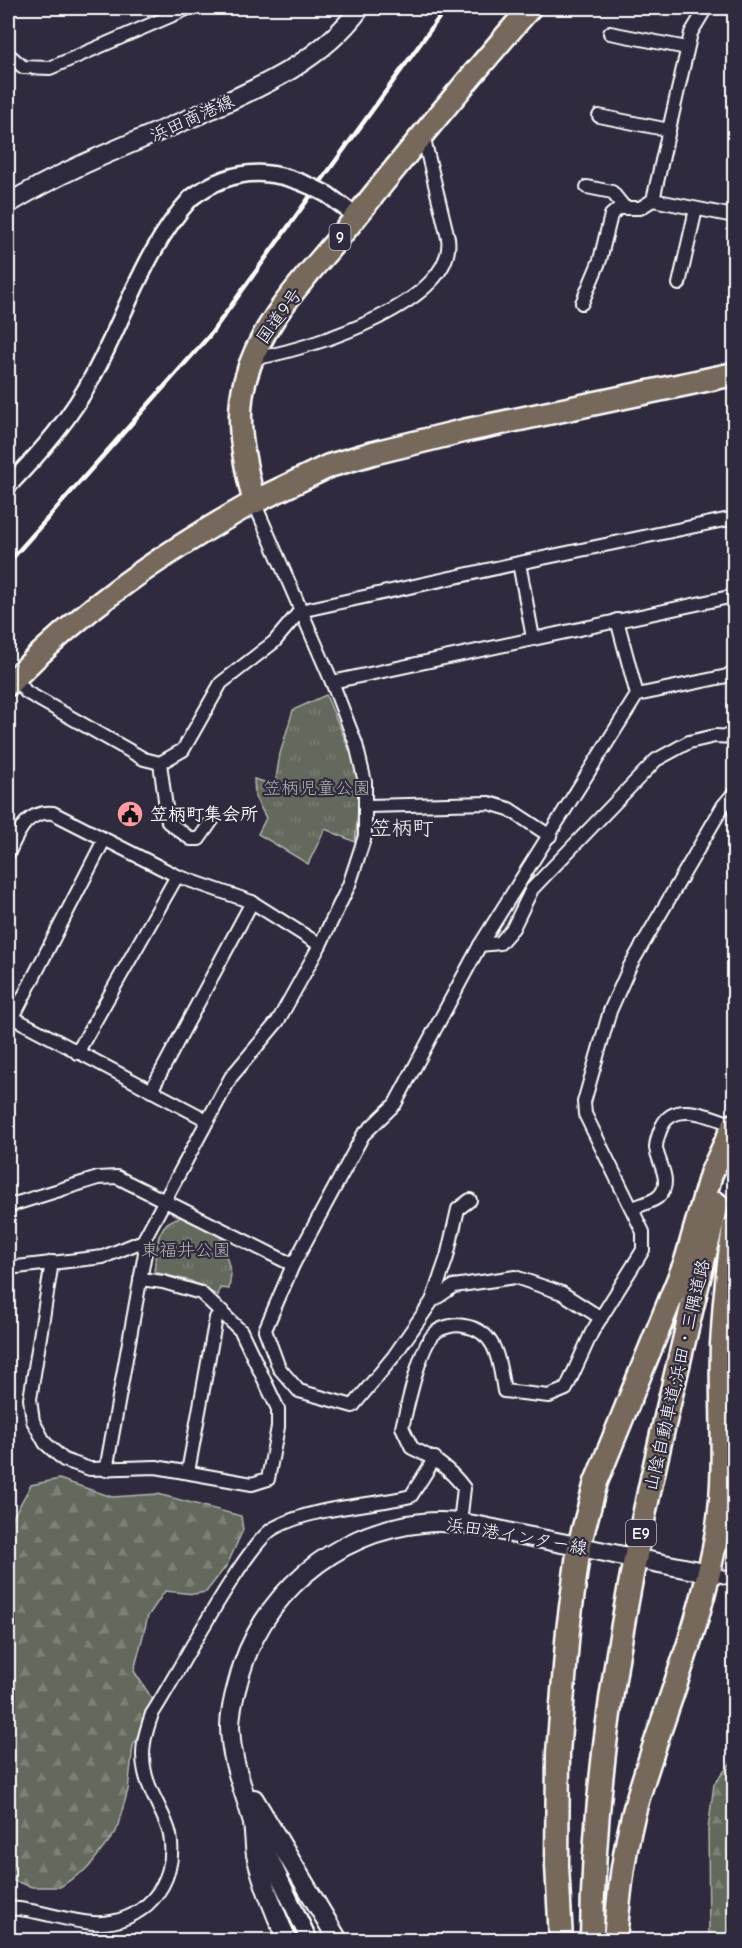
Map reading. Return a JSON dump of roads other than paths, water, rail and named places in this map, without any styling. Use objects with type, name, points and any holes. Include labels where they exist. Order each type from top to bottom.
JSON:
[{"type":"highway","name":"国道9号","points":[[254,502],[243,456],[240,418],[244,382],[256,346],[273,320],[356,216],[530,8]]},
{"type":"highway","points":[[11,681],[57,636],[130,577],[254,502],[329,466],[463,431],[735,374]]},
{"type":"highway","points":[[561,1941],[557,1865],[558,1753],[568,1630],[579,1546],[596,1482],[686,1261],[711,1174],[735,1125]]},
{"type":"highway","name":"山陰自動車道;浜田・三隅道路","points":[[592,1941],[604,1760],[622,1622],[652,1480],[735,1132]]},
{"type":"highway","points":[[615,1941],[622,1875],[636,1804],[696,1627],[718,1526],[723,1472],[722,1345],[728,1268],[735,1227]]},
{"type":"main road","name":"浜田商港線","points":[[8,204],[69,173],[252,91],[310,58],[346,27],[360,8]]},
{"type":"main road","name":"浜田港インター線","points":[[287,1941],[270,1901],[256,1855],[252,1819],[232,1757],[230,1725],[242,1666],[255,1633],[274,1604],[290,1587],[326,1557],[354,1541],[383,1530],[421,1523],[460,1523],[623,1556]]},
{"type":"main road","points":[[649,1561],[709,1573]]},
{"type":"main road","name":"浜田港インター線","points":[[232,1757],[264,1818],[338,1941]]},
{"type":"street","points":[[8,54],[23,67],[50,68],[189,8]]},
{"type":"street","points":[[653,200],[691,33],[706,8]]},
{"type":"street","points":[[610,33],[687,48]]},
{"type":"street","points":[[599,116],[669,130]]},
{"type":"street","points":[[262,357],[290,352],[368,324],[410,298],[438,271],[447,257],[449,245],[423,135]]},
{"type":"street","points":[[8,486],[36,457],[73,412],[166,228],[190,198],[222,179],[253,172],[288,178],[328,195],[356,216]]},
{"type":"street","points":[[587,187],[612,192],[624,207]]},
{"type":"street","points":[[582,303],[600,260],[611,215],[624,207],[640,208],[653,200],[735,216]]},
{"type":"street","points":[[679,284],[696,209]]},
{"type":"street","points":[[106,1470],[145,1253],[143,1241],[238,1066],[278,1021],[320,945],[356,868],[365,836],[367,806],[361,760],[332,682],[254,502]]},
{"type":"street","points":[[11,681],[26,692],[144,759],[160,763],[183,750],[220,683],[274,642],[300,611],[735,518]]},
{"type":"street","points":[[519,563],[533,638]]},
{"type":"street","points":[[332,682],[735,596]]},
{"type":"street","points":[[617,620],[637,695]]},
{"type":"street","points":[[470,1200],[458,1209],[447,1257],[432,1301],[394,1356],[353,1406],[299,1390],[279,1368],[265,1329],[293,1266],[363,1135],[395,1104],[480,945],[637,695],[727,676],[735,671]]},
{"type":"street","points":[[480,945],[500,943],[513,928],[532,889],[656,760],[689,742],[715,736],[735,737]]},
{"type":"street","points":[[160,763],[168,822],[191,839],[199,839],[213,819]]},
{"type":"street","points":[[460,1523],[464,1488],[452,1472],[435,1458],[411,1448],[402,1427],[423,1353],[434,1334],[455,1324],[473,1327],[489,1337],[497,1352],[504,1391],[549,1396],[566,1389],[601,1318],[643,1250],[643,1232],[585,1114],[584,1101],[610,1011],[630,966],[723,806],[735,793]]},
{"type":"street","points":[[367,806],[489,803],[509,809],[550,836]]},
{"type":"street","points":[[8,854],[24,822],[45,812],[53,813],[177,876],[252,902],[320,945]]},
{"type":"street","points":[[104,840],[9,1020],[207,1120]]},
{"type":"street","points":[[77,1053],[177,876]]},
{"type":"street","points":[[151,1091],[252,902]]},
{"type":"street","points":[[633,1208],[658,1197],[664,1187],[664,1169],[656,1150],[657,1137],[664,1122],[678,1112],[698,1113],[735,1125]]},
{"type":"street","points":[[8,1206],[109,1177],[125,1179],[293,1266]]},
{"type":"street","points":[[8,1268],[103,1257],[143,1241]]},
{"type":"street","points":[[52,1262],[30,1399],[33,1420],[45,1443],[64,1460],[90,1469],[156,1467],[252,1484],[267,1479],[278,1427],[278,1410],[241,1331],[201,1293],[163,1282],[140,1279]]},
{"type":"street","points":[[432,1301],[454,1286],[515,1277],[562,1293],[601,1318]]},
{"type":"street","points":[[188,1472],[216,1318],[222,1311]]},
{"type":"street","points":[[8,1908],[93,1923],[121,1921],[140,1912],[152,1901],[162,1888],[172,1867],[172,1856],[170,1834],[145,1773],[142,1740],[152,1714],[242,1565],[272,1529],[307,1514],[383,1503],[411,1496],[435,1458]]},
{"type":"street","points":[[709,1573],[735,1579]]},
{"type":"street","points":[[252,1819],[309,1941]]},
{"type":"railway","points":[[8,563],[210,335],[446,8]]},
{"type":"place","name":"笠柄町集会所","points":[[130,814]]},
{"type":"district","name":"笠柄町","points":[[402,828]]},
{"type":"park label","name":"笠柄児童公園","points":[[317,788]]},
{"type":"park label","name":"東福井公園","points":[[186,1250]]}]
